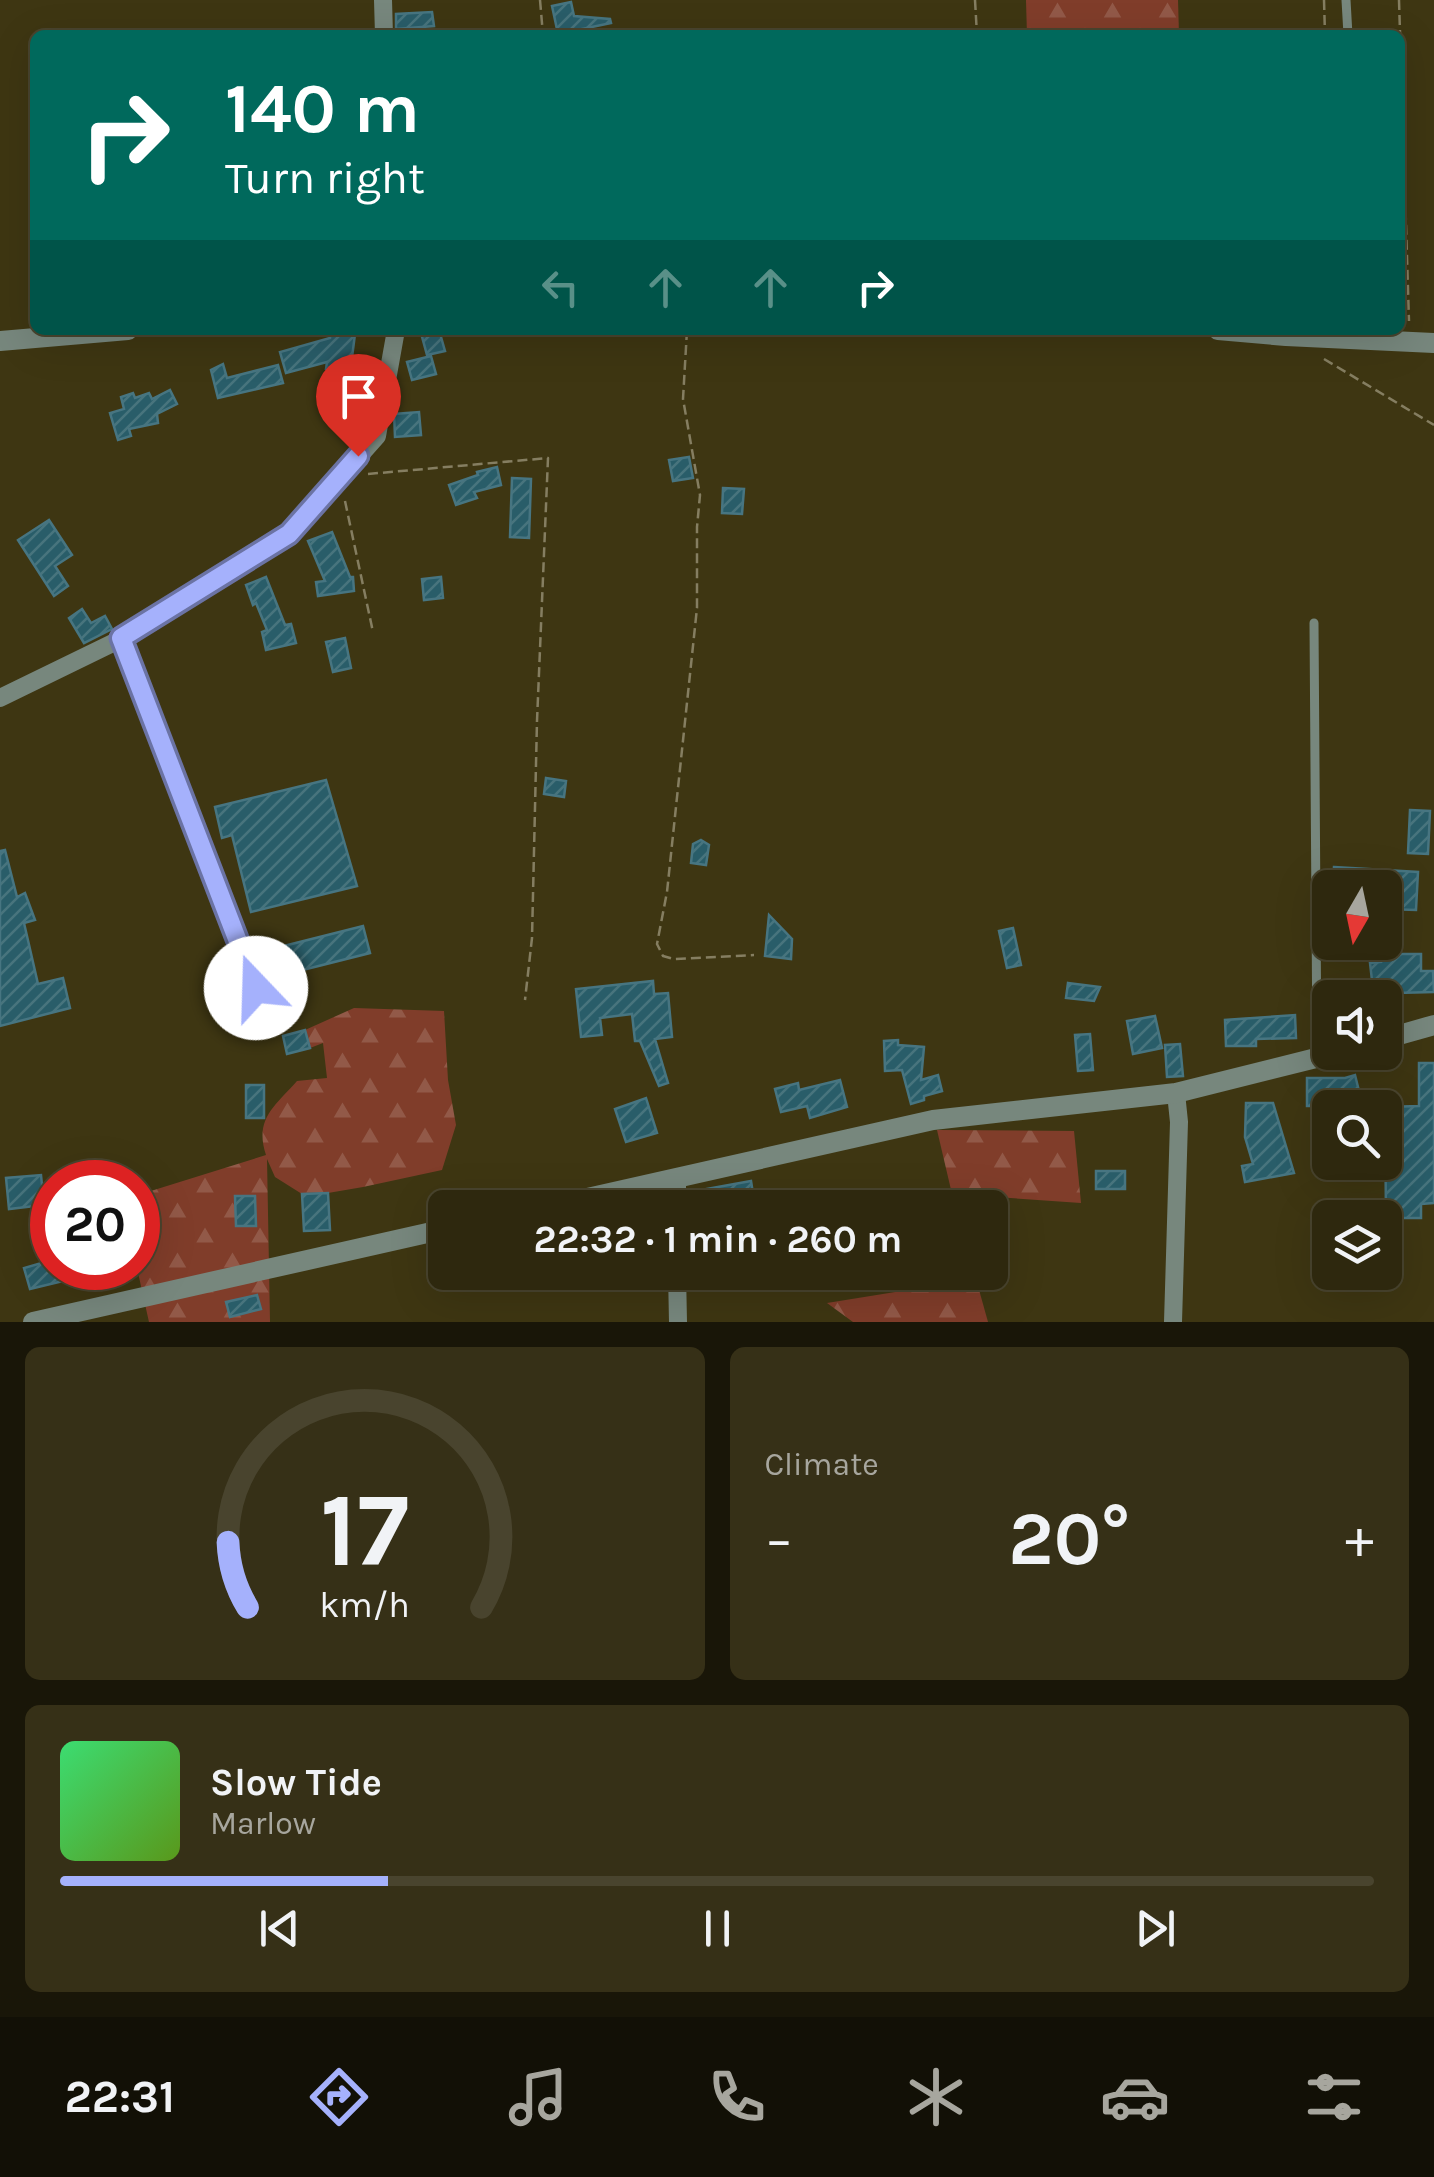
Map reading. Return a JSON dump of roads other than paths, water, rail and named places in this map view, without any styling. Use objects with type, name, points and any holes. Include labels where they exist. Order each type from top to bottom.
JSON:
[{"type":"street","points":[[383,0],[384,30]]},
{"type":"street","points":[[0,341],[70,335]]},
{"type":"street","points":[[0,698],[121,638],[289,534],[377,436],[395,335]]},
{"type":"street","points":[[1275,335],[1434,344]]},
{"type":"street","points":[[1402,1034],[1434,1025]]},
{"type":"street","points":[[623,1190],[934,1120],[1176,1094],[1312,1060]]},
{"type":"street","points":[[1173,1322],[1179,1122],[1176,1094]]},
{"type":"street","points":[[677,1178],[677,1190]]},
{"type":"street","points":[[34,1322],[428,1234]]},
{"type":"street","points":[[678,1290],[678,1322]]},
{"type":"lane","points":[[1346,0],[1348,30]]},
{"type":"lane","points":[[1314,623],[1316,980]]},
{"type":"lane","points":[[121,638],[256,988]]}]
